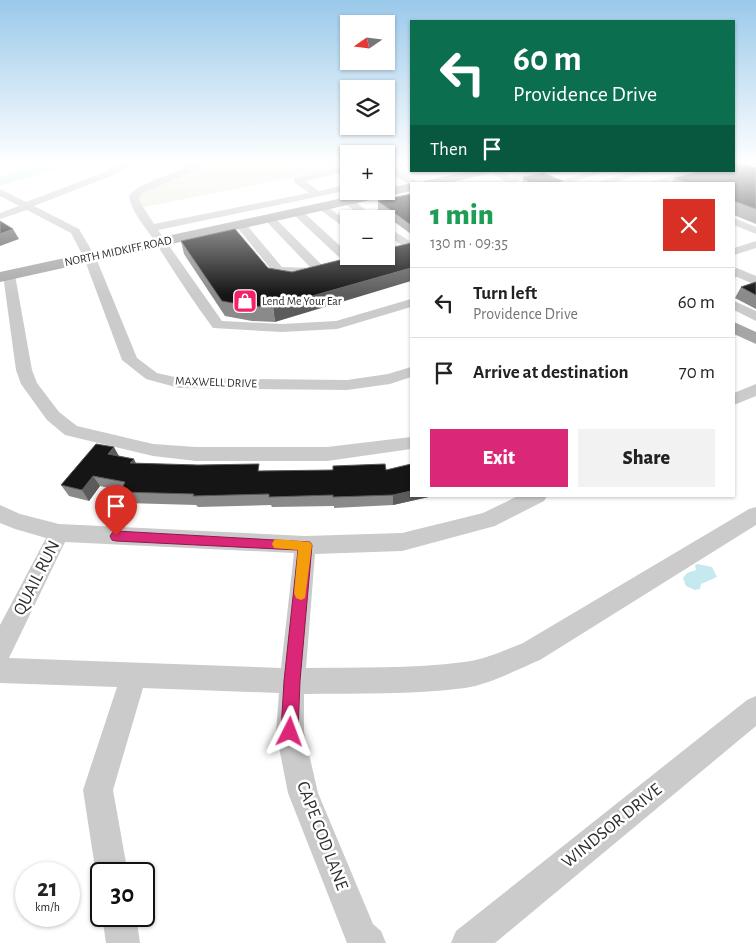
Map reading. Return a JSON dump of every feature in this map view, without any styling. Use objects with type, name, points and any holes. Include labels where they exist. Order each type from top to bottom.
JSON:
[{"type":"main road","name":"NORTH MIDKIFF ROAD","points":[[4,276],[241,225],[294,213],[309,207]]},
{"type":"main road","points":[[735,328],[756,339]]},
{"type":"street","points":[[0,216],[25,207]]},
{"type":"street","name":"MAXWELL DRIVE","points":[[30,207],[75,231],[90,258],[130,360],[152,376],[179,383],[347,385],[390,379],[410,372]]},
{"type":"street","points":[[138,207],[152,228],[167,241]]},
{"type":"street","points":[[152,228],[254,207]]},
{"type":"street","points":[[285,207],[340,249]]},
{"type":"street","points":[[324,207],[340,220]]},
{"type":"street","points":[[211,216],[221,229]]},
{"type":"street","points":[[336,217],[334,219],[340,225]]},
{"type":"street","points":[[269,218],[319,269]]},
{"type":"street","points":[[192,220],[200,233]]},
{"type":"street","points":[[735,221],[753,229]]},
{"type":"street","points":[[241,225],[278,270],[308,273],[340,258]]},
{"type":"street","points":[[164,226],[167,241],[201,303],[218,325],[282,328],[337,325],[410,303]]},
{"type":"street","points":[[735,233],[753,229]]},
{"type":"street","points":[[395,235],[410,245]]},
{"type":"street","points":[[735,252],[756,244]]},
{"type":"street","points":[[395,249],[410,245]]},
{"type":"street","points":[[736,273],[756,266]]},
{"type":"street","points":[[736,273],[756,281]]},
{"type":"street","points":[[4,276],[24,370],[29,384],[53,416],[71,431],[153,450],[196,454],[327,454],[410,443]]},
{"type":"street","points":[[735,306],[756,316]]},
{"type":"street","points":[[735,400],[756,389]]},
{"type":"street","points":[[0,513],[15,521],[59,534],[305,545],[402,542],[488,520],[535,497]]},
{"type":"street","points":[[0,670],[292,681],[404,679],[457,675],[501,664],[531,652],[756,515]]},
{"type":"street","name":"QUAIL RUN","points":[[0,650],[59,534]]},
{"type":"street","name":"CAPE COD LANE","points":[[305,545],[292,681],[290,732],[303,793],[361,936],[368,943]]},
{"type":"street","points":[[110,862],[98,790],[134,675]]},
{"type":"street","name":"WINDSOR DRIVE","points":[[468,943],[756,709]]},
{"type":"street","points":[[121,927],[123,943]]},
{"type":"water","points":[[695,565],[712,567],[717,577],[701,584],[700,589],[695,590],[686,586],[683,578],[687,573],[696,570]]},
{"type":"building","points":[[386,207],[410,207],[410,224],[395,213],[395,210]]},
{"type":"building","points":[[0,221],[13,229],[0,234]]},
{"type":"building","points":[[235,229],[268,268],[292,272],[340,260],[340,265],[395,265],[395,247],[410,243],[410,268],[273,307],[249,306],[222,301],[181,241]]},
{"type":"building","points":[[756,282],[756,295],[741,287]]},
{"type":"building","points":[[96,444],[114,447],[108,454],[134,459],[130,463],[259,464],[258,471],[333,470],[333,466],[385,464],[386,470],[410,464],[410,491],[393,495],[269,497],[269,494],[193,496],[194,494],[120,492],[125,482],[93,476],[82,490],[61,485]]},
{"type":"slow traffic","points":[[278,544],[305,545],[301,593]]},
{"type":"place","name":"Lend Me Your Ear","points":[[245,301]]},
{"type":"route","points":[[116,536],[305,545],[292,681],[290,732]]}]
